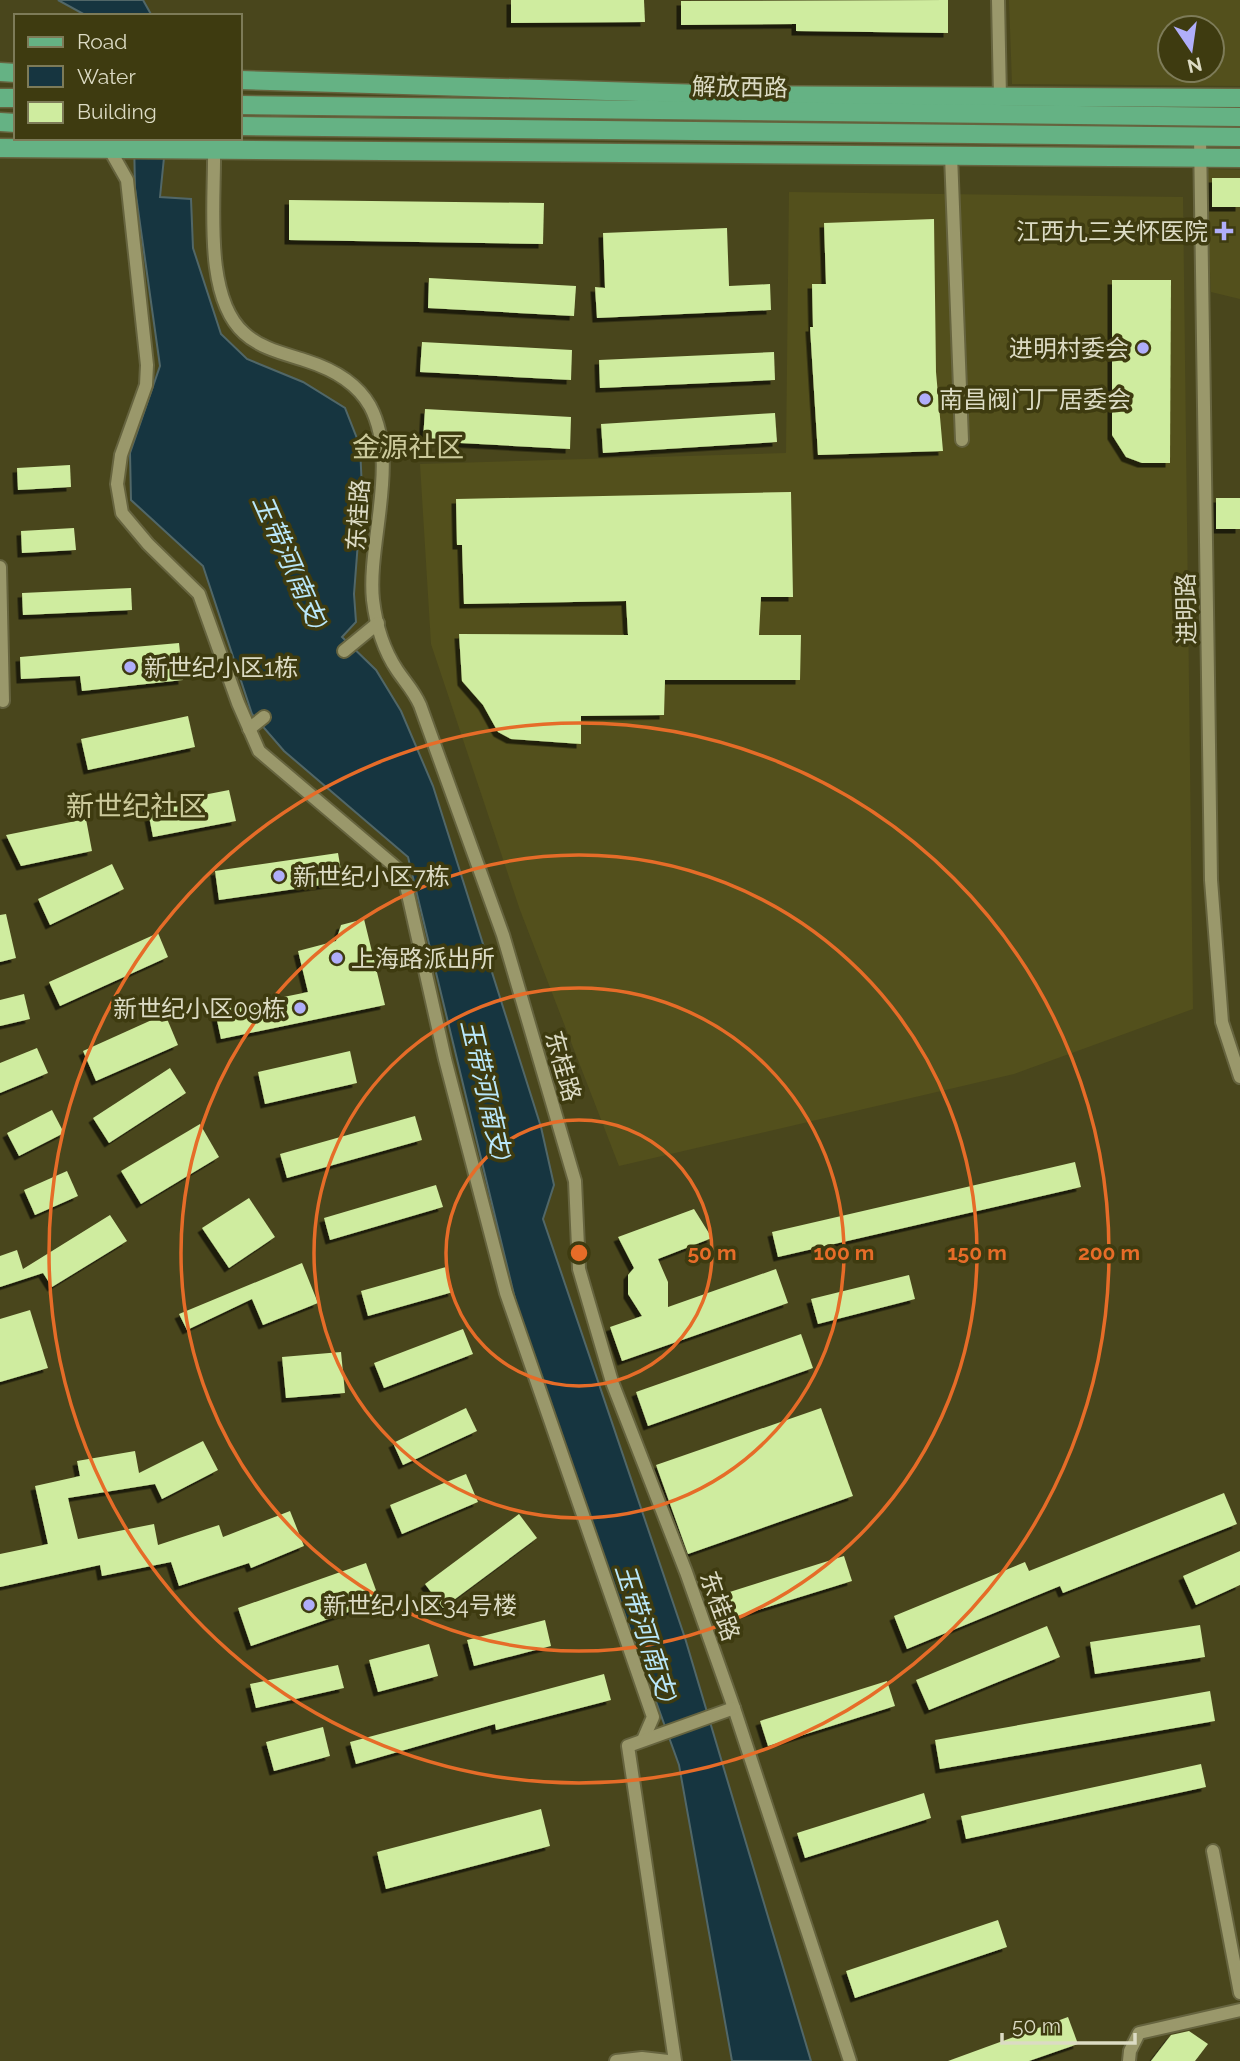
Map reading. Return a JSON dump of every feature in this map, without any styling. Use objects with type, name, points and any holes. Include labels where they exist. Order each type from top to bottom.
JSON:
[{"type":"main road","points":[[242,80],[736,95],[1240,98]]},
{"type":"main road","name":"解放西路","points":[[242,105],[1240,117]]},
{"type":"main road","name":"解放西路","points":[[242,126],[1240,137]]},
{"type":"main road","points":[[0,148],[1240,158]]},
{"type":"street","points":[[998,0],[1000,97]]},
{"type":"street","name":"进明路","points":[[1200,136],[1211,880],[1222,1022],[1240,1077]]},
{"type":"street","points":[[110,150],[128,180],[147,365],[146,385],[121,455],[117,485],[122,513],[148,544],[199,594],[259,751],[398,869],[405,881],[445,1059],[506,1293],[653,1717],[643,1740]]},
{"type":"street","name":"东桂路","points":[[208,150],[216,270],[221,294],[234,323],[246,335],[266,347],[319,365],[352,383],[371,409],[383,481],[373,597],[385,650],[420,705],[503,935],[575,1181],[579,1269],[612,1382],[686,1572],[728,1711],[850,2061]]},
{"type":"street","points":[[951,155],[962,440]]},
{"type":"street","points":[[0,567],[3,701]]},
{"type":"street","points":[[344,651],[378,623]]},
{"type":"street","points":[[249,729],[264,717]]},
{"type":"street","points":[[675,2061],[628,1746],[728,1711]]},
{"type":"street","points":[[1213,1851],[1240,1993]]},
{"type":"street","points":[[1129,2061],[1130,2051],[1139,2034],[1240,2010]]},
{"type":"street","points":[[616,2061],[642,2058],[667,2061]]},
{"type":"shaded area","points":[[1009,0],[1240,0],[1240,86],[1012,84]]},
{"type":"shaded area","name":"江西九三关怀医院","points":[[1205,169],[1240,170],[1240,299],[1211,292]]},
{"type":"shaded area","points":[[789,192],[1183,197],[1193,1009],[1014,1074],[619,1166],[520,910],[431,644],[420,464],[786,453]]},
{"type":"water","points":[[58,0],[143,0],[151,14],[83,14]]},
{"type":"water","name":"玉带河(南支)","points":[[134,140],[166,140],[160,197],[191,199],[193,248],[221,334],[247,359],[303,382],[345,408],[360,446],[362,490],[354,594],[356,622],[342,637],[376,670],[401,711],[433,786],[541,1127],[554,1185],[543,1219],[685,1638],[811,2061],[732,2061],[679,1765],[525,1340],[408,857],[284,751],[252,714],[203,566],[131,500],[130,453],[160,366],[135,188]]},
{"type":"building","points":[[511,0],[644,0],[645,22],[511,23]]},
{"type":"building","points":[[948,0],[948,33],[796,31],[796,24],[681,25],[681,1]]},
{"type":"building","points":[[1212,178],[1240,178],[1240,207],[1212,207]]},
{"type":"building","points":[[289,200],[544,203],[543,244],[289,240]]},
{"type":"building","points":[[934,219],[936,372],[943,451],[818,455],[810,327],[813,327],[812,284],[826,284],[824,223]]},
{"type":"building","points":[[727,228],[729,286],[770,284],[771,310],[597,318],[595,287],[605,288],[603,233]]},
{"type":"building","points":[[429,278],[576,286],[574,316],[428,308]]},
{"type":"building","points":[[1112,280],[1171,280],[1170,463],[1142,463],[1126,457],[1112,435]]},
{"type":"building","points":[[422,342],[572,350],[571,380],[420,372]]},
{"type":"building","points":[[774,352],[775,380],[600,388],[599,360]]},
{"type":"building","points":[[425,409],[571,417],[570,449],[423,441]]},
{"type":"building","points":[[775,413],[777,442],[603,453],[601,424]]},
{"type":"building","points":[[70,465],[71,487],[18,490],[17,468]]},
{"type":"building","points":[[791,492],[793,597],[761,597],[759,635],[801,635],[800,680],[665,680],[664,715],[581,716],[581,744],[511,739],[498,732],[483,705],[462,681],[459,634],[628,635],[626,601],[464,604],[462,545],[457,545],[456,499]]},
{"type":"building","points":[[1216,498],[1240,498],[1240,529],[1216,529]]},
{"type":"building","points":[[74,528],[76,550],[22,553],[21,531]]},
{"type":"building","points":[[131,588],[132,610],[23,615],[22,593]]},
{"type":"building","name":"新世纪小区1栋","points":[[179,643],[183,680],[82,691],[80,676],[21,679],[20,657]]},
{"type":"building","points":[[188,716],[195,747],[88,770],[81,739]]},
{"type":"building","points":[[229,790],[236,821],[153,837],[147,806]]},
{"type":"building","points":[[86,819],[92,851],[21,866],[6,835]]},
{"type":"building","name":"新世纪小区7栋","points":[[338,853],[343,882],[219,900],[215,871]]},
{"type":"building","points":[[112,864],[124,889],[50,925],[38,899]]},
{"type":"building","points":[[6,914],[16,958],[0,962],[0,915]]},
{"type":"building","points":[[364,919],[385,1005],[221,1039],[215,1011],[308,992],[298,951],[336,941],[341,925]]},
{"type":"building","points":[[158,933],[168,957],[60,1006],[49,982]]},
{"type":"building","points":[[24,994],[30,1019],[0,1026],[0,1000]]},
{"type":"building","points":[[165,1014],[178,1045],[96,1081],[83,1051]]},
{"type":"building","points":[[37,1048],[48,1073],[0,1093],[0,1063]]},
{"type":"building","points":[[350,1051],[357,1083],[265,1104],[258,1072]]},
{"type":"building","points":[[170,1068],[186,1093],[109,1143],[93,1118]]},
{"type":"building","points":[[52,1110],[64,1133],[19,1156],[7,1133]]},
{"type":"building","points":[[415,1116],[422,1140],[287,1178],[280,1154]]},
{"type":"building","points":[[200,1124],[219,1157],[141,1204],[121,1171]]},
{"type":"building","points":[[1075,1162],[1081,1187],[778,1257],[772,1232]]},
{"type":"building","points":[[67,1171],[78,1196],[35,1215],[24,1190]]},
{"type":"building","points":[[436,1185],[443,1207],[330,1240],[324,1218]]},
{"type":"building","points":[[249,1198],[275,1237],[229,1268],[202,1228]]},
{"type":"building","points":[[694,1209],[712,1238],[658,1259],[668,1282],[668,1307],[776,1269],[788,1303],[622,1361],[610,1327],[642,1316],[628,1294],[628,1275],[634,1268],[618,1237]]},
{"type":"building","points":[[110,1215],[127,1241],[52,1287],[43,1273],[0,1287],[0,1256],[17,1250],[23,1269]]},
{"type":"building","points":[[302,1263],[318,1303],[263,1325],[252,1299],[187,1330],[179,1314]]},
{"type":"building","points":[[446,1267],[453,1292],[368,1316],[361,1291]]},
{"type":"building","points":[[909,1275],[915,1299],[818,1324],[811,1299]]},
{"type":"building","points":[[30,1310],[48,1368],[0,1382],[0,1319]]},
{"type":"building","points":[[463,1329],[473,1354],[384,1388],[374,1363]]},
{"type":"building","points":[[801,1334],[813,1368],[648,1426],[636,1392]]},
{"type":"building","points":[[341,1352],[345,1393],[286,1398],[282,1357]]},
{"type":"building","points":[[466,1408],[477,1431],[403,1465],[393,1443]]},
{"type":"building","points":[[821,1408],[853,1496],[688,1554],[656,1465]]},
{"type":"building","points":[[203,1441],[218,1470],[162,1499],[155,1484],[68,1498],[78,1539],[154,1524],[158,1545],[219,1525],[223,1537],[290,1511],[304,1546],[251,1568],[249,1563],[179,1586],[171,1562],[102,1576],[100,1565],[0,1587],[0,1554],[48,1544],[35,1486],[80,1476],[77,1461],[135,1451],[139,1473]]},
{"type":"building","points":[[466,1474],[478,1502],[402,1534],[390,1505]]},
{"type":"building","points":[[1224,1493],[1237,1524],[1063,1593],[1060,1586],[907,1649],[894,1616],[1025,1562],[1029,1571]]},
{"type":"building","points":[[519,1514],[537,1538],[443,1608],[425,1584]]},
{"type":"building","points":[[1240,1551],[1240,1585],[1196,1605],[1183,1576]]},
{"type":"building","points":[[844,1556],[852,1581],[725,1620],[717,1596]]},
{"type":"building","name":"新世纪小区34号楼","points":[[366,1563],[380,1601],[251,1646],[238,1608]]},
{"type":"building","points":[[545,1620],[551,1646],[474,1666],[467,1640]]},
{"type":"building","points":[[1200,1625],[1205,1657],[1095,1674],[1090,1642]]},
{"type":"building","points":[[1047,1626],[1060,1657],[929,1710],[916,1680]]},
{"type":"building","points":[[429,1644],[438,1676],[378,1692],[369,1660]]},
{"type":"building","points":[[338,1665],[344,1688],[256,1708],[250,1684]]},
{"type":"building","points":[[604,1674],[611,1700],[496,1730],[495,1724],[356,1764],[350,1742]]},
{"type":"building","points":[[887,1681],[895,1706],[768,1746],[760,1721]]},
{"type":"building","points":[[1210,1691],[1215,1721],[940,1769],[935,1740]]},
{"type":"building","points":[[323,1727],[330,1756],[274,1771],[266,1742]]},
{"type":"building","points":[[1201,1764],[1206,1787],[966,1839],[961,1816]]},
{"type":"building","points":[[924,1793],[931,1818],[805,1858],[797,1833]]},
{"type":"building","points":[[541,1809],[550,1846],[386,1889],[377,1852]]},
{"type":"building","points":[[998,1920],[1007,1947],[855,1998],[846,1971]]},
{"type":"building","points":[[1068,2017],[1078,2044],[1029,2061],[948,2061]]},
{"type":"building","points":[[1189,2031],[1208,2044],[1195,2061],[1151,2061],[1171,2035]]},
{"type":"place","name":"江西九三关怀医院","points":[[1224,231]]},
{"type":"place","name":"进明村委会","points":[[1143,348]]},
{"type":"place","name":"南昌阀门厂居委会","points":[[925,399]]},
{"type":"place","name":"新世纪小区1栋","points":[[130,667]]},
{"type":"place","name":"新世纪小区7栋","points":[[279,876]]},
{"type":"place","name":"上海路派出所","points":[[337,958]]},
{"type":"place","name":"新世纪小区09栋","points":[[300,1008]]},
{"type":"place","name":"新世纪小区34号楼","points":[[309,1605]]},
{"type":"district","name":"金源社区","points":[[408,447]]},
{"type":"district","name":"新世纪社区","points":[[136,806]]}]
